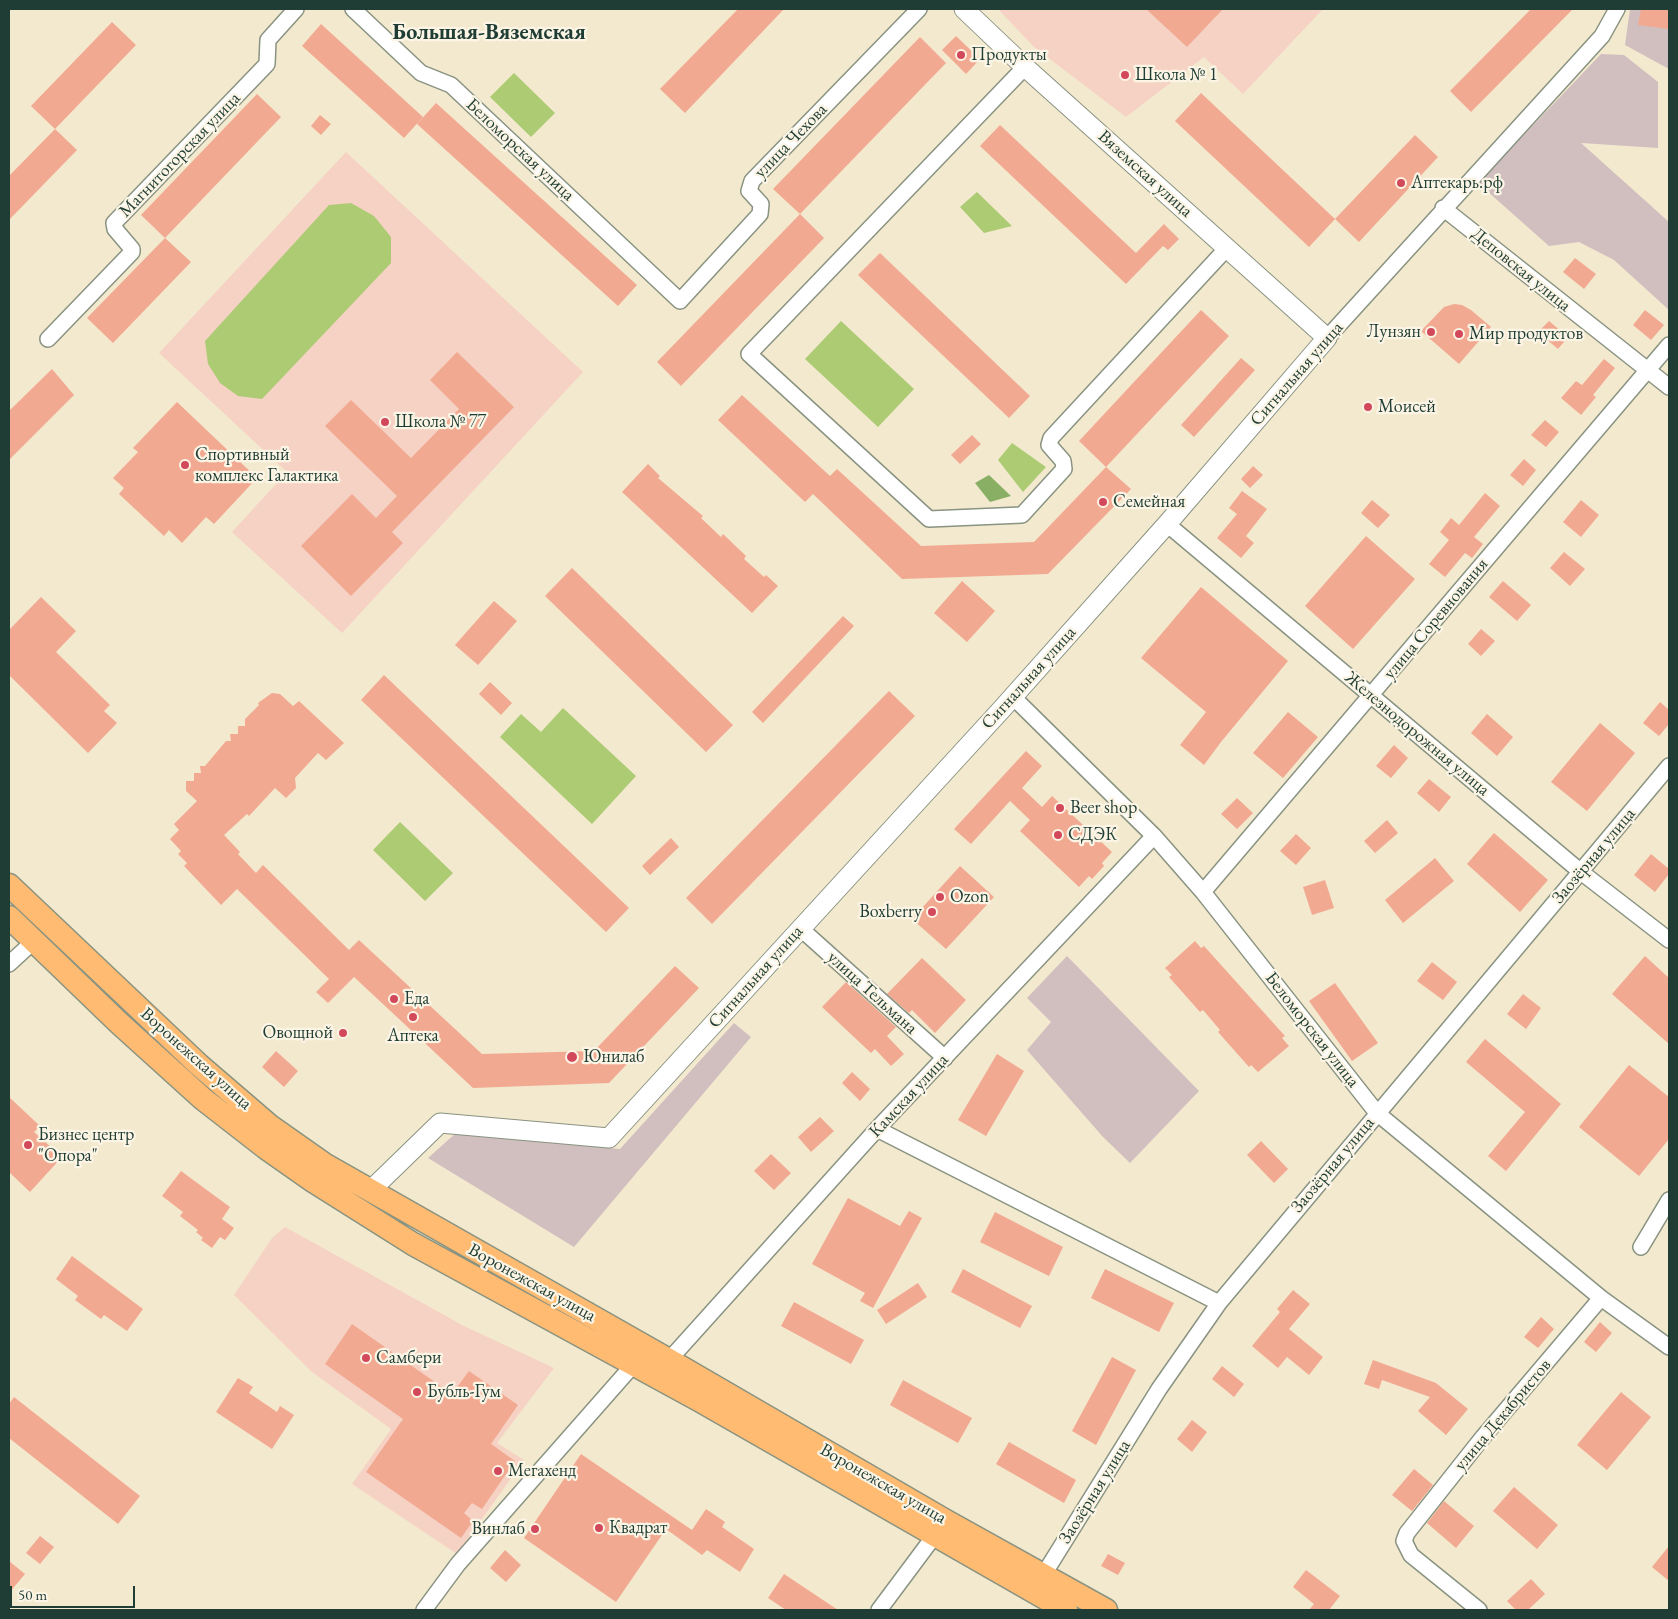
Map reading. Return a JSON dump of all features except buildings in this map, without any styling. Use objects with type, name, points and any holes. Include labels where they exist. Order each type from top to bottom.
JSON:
[{"type":"main road","name":"Воронежская улица","points":[[9,885],[199,1066],[295,1144],[370,1191],[669,1360],[946,1521],[1042,1584],[1066,1610]]},
{"type":"main road","name":"Воронежская улица","points":[[9,917],[158,1060],[203,1099],[266,1148],[413,1244],[634,1364],[935,1535],[1042,1584],[1106,1610]]},
{"type":"street","name":"Магнитогорская улица","points":[[48,338],[132,252],[132,249],[116,230],[114,223],[267,64],[268,40],[296,9]]},
{"type":"street","name":"Беломорская улица","points":[[353,9],[421,73],[451,85],[680,301]]},
{"type":"street","name":"улица Чехова","points":[[680,301],[760,214],[761,204],[749,191],[752,181],[919,9]]},
{"type":"street","name":"Вяземская улица","points":[[964,9],[1327,338]]},
{"type":"street","name":"Сигнальная улица","points":[[370,1191],[440,1123],[610,1138],[1013,697],[1167,524],[1327,338],[1602,36],[1617,9]]},
{"type":"street","points":[[1025,66],[749,354],[930,519],[1022,515],[1064,469],[1064,461],[1049,445],[1051,438],[1227,248]]},
{"type":"street","name":"Деповская улица","points":[[1444,208],[1669,388]]},
{"type":"street","name":"улица Соревнования","points":[[1203,892],[1669,345]]},
{"type":"street","name":"Железнодорожная улица","points":[[1167,524],[1581,872],[1669,940]]},
{"type":"street","name":"Беломорская улица","points":[[1013,697],[1154,836],[1203,892],[1377,1113],[1601,1298],[1669,1347]]},
{"type":"street","name":"Заозёрная улица","points":[[1042,1584],[1159,1389],[1219,1302],[1669,766]]},
{"type":"street","name":"Камская улица","points":[[669,1360],[877,1129],[1154,836]]},
{"type":"street","name":"улица Тельмана","points":[[800,928],[945,1058]]},
{"type":"street","points":[[9,964],[34,941]]},
{"type":"street","points":[[877,1129],[1219,1302]]},
{"type":"street","points":[[1640,1247],[1669,1200]]},
{"type":"street","name":"улица Декабристов","points":[[1479,1610],[1411,1555],[1404,1541],[1407,1533],[1483,1437],[1601,1298]]},
{"type":"street","points":[[424,1610],[458,1564],[634,1364]]},
{"type":"street","points":[[879,1610],[935,1535]]},
{"type":"shaded area","name":"Школа № 1","points":[[998,9],[1323,9],[1243,94],[1204,57],[1126,117],[1034,47]]},
{"type":"shaded area","points":[[1630,9],[1669,9],[1669,69],[1625,45]]},
{"type":"shaded area","points":[[1601,54],[1624,55],[1658,82],[1658,148],[1581,143],[1669,222],[1669,310],[1614,260],[1579,242],[1549,246],[1478,183]]},
{"type":"shaded area","name":"Школа № 77","points":[[346,152],[583,372],[342,633],[232,532],[287,472],[159,353]]},
{"type":"shaded area","points":[[1067,956],[1199,1091],[1130,1163],[1103,1137],[1027,1050],[1051,1022],[1027,998]]},
{"type":"shaded area","points":[[734,1023],[751,1037],[574,1247],[428,1158],[457,1132],[620,1149]]},
{"type":"shaded area","points":[[285,1227],[464,1326],[554,1368],[497,1443],[524,1460],[457,1554],[352,1484],[391,1429],[312,1372],[234,1295],[272,1238]]},
{"type":"green space","points":[[514,73],[555,113],[531,137],[490,97]]},
{"type":"green space","points":[[977,192],[1012,226],[984,233],[960,207]]},
{"type":"green space","points":[[351,203],[374,216],[391,237],[391,263],[262,399],[238,396],[220,383],[208,364],[205,341],[329,205]]},
{"type":"green space","points":[[841,321],[914,389],[878,427],[805,359]]},
{"type":"green space","points":[[1012,443],[1046,467],[1023,492],[998,460]]},
{"type":"green space","points":[[989,475],[1011,496],[990,502],[975,483]]},
{"type":"green space","points":[[563,708],[636,776],[592,824],[500,737],[521,714],[541,732]]},
{"type":"green space","points":[[400,822],[453,873],[425,901],[373,850]]},
{"type":"place","name":"Продукты","points":[[961,55]]},
{"type":"place","name":"Школа № 1","points":[[1125,75]]},
{"type":"place","name":"Аптекарь.рф","points":[[1401,183]]},
{"type":"place","name":"Лунзян","points":[[1431,332]]},
{"type":"place","name":"Мир продуктов","points":[[1459,334]]},
{"type":"place","name":"Моисей","points":[[1368,407]]},
{"type":"place","name":"Школа № 77","points":[[385,422]]},
{"type":"place","name":"Спортивный комплекс Галактика","points":[[185,465]]},
{"type":"place","name":"Семейная","points":[[1103,502]]},
{"type":"place","name":"Beer shop","points":[[1060,808]]},
{"type":"place","name":"СДЭК","points":[[1058,835]]},
{"type":"place","name":"Ozon","points":[[940,897]]},
{"type":"place","name":"Boxberry","points":[[932,912]]},
{"type":"place","name":"Еда","points":[[394,999]]},
{"type":"place","name":"Аптека","points":[[413,1017]]},
{"type":"place","name":"Овощной","points":[[343,1033]]},
{"type":"place","name":"Юнилаб","points":[[572,1057]]},
{"type":"place","name":"Бизнес центр \"Опора\"","points":[[28,1145]]},
{"type":"place","name":"Самбери","points":[[366,1358]]},
{"type":"place","name":"Бубль-Гум","points":[[417,1392]]},
{"type":"place","name":"Мегахенд","points":[[498,1471]]},
{"type":"place","name":"Квадрат","points":[[599,1528]]},
{"type":"place","name":"Винлаб","points":[[535,1529]]},
{"type":"district","name":"Большая-Вяземская","points":[[489,33]]}]
